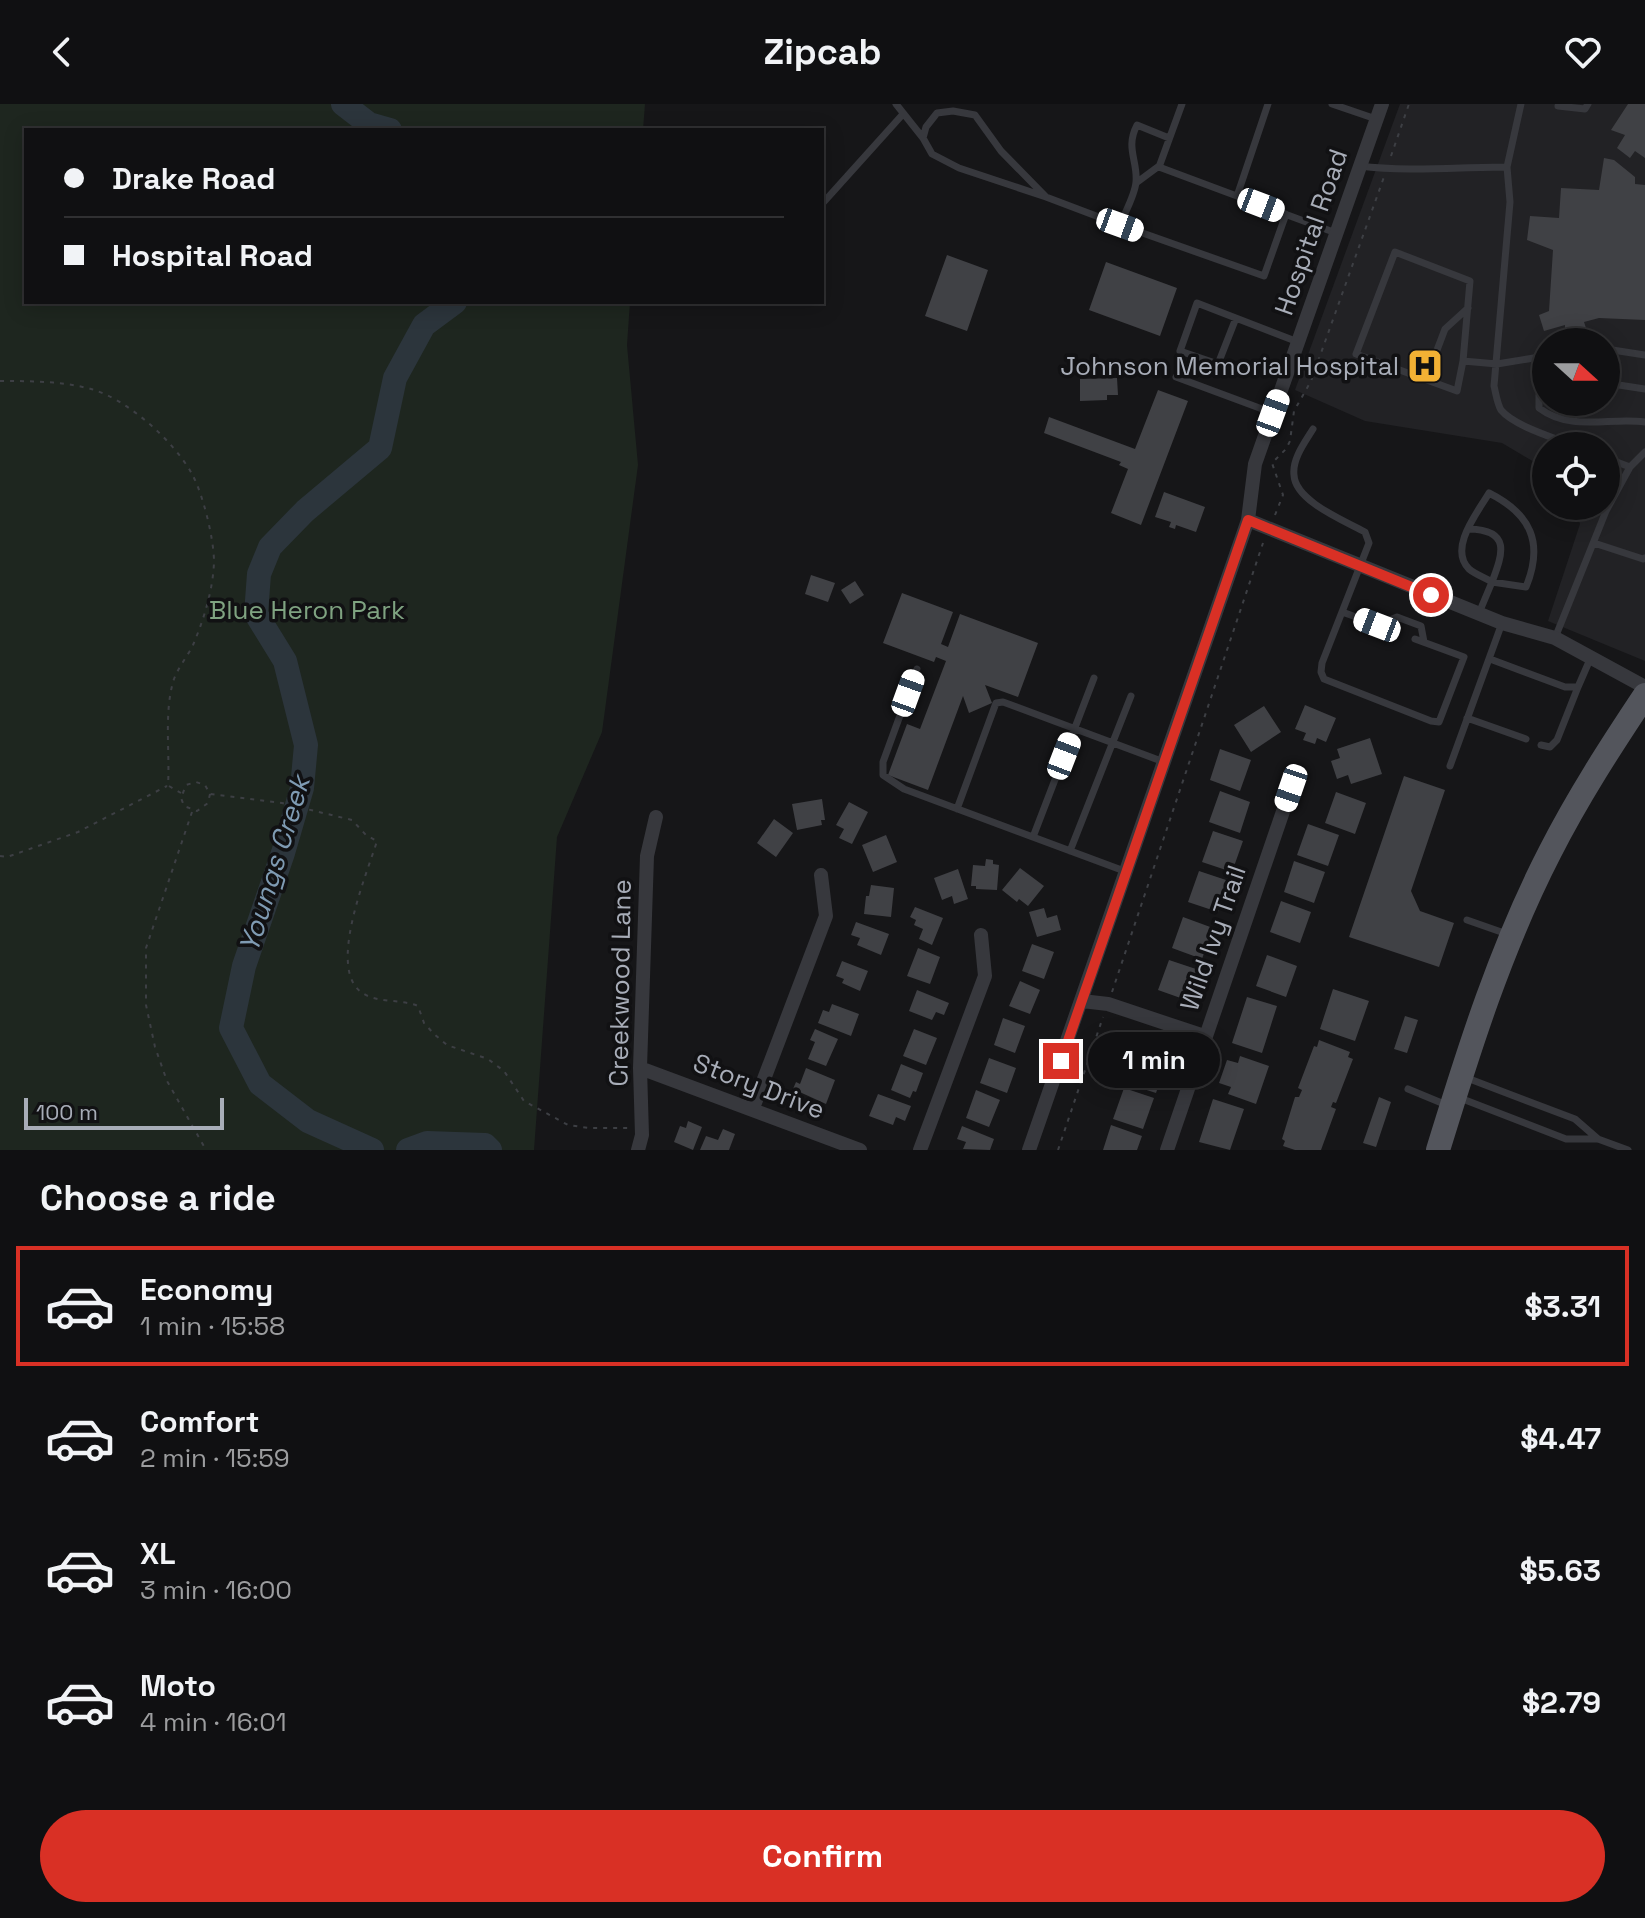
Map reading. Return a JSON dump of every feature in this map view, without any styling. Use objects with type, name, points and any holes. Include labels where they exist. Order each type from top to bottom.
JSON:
[{"type":"main road","points":[[1438,1150],[1491,986],[1556,840],[1593,775],[1645,695]]},
{"type":"street","name":"Hospital Road","points":[[1029,1150],[1248,520],[1255,464],[1382,104]]},
{"type":"street","points":[[1248,520],[1502,623],[1555,638],[1645,687]]},
{"type":"street","name":"Wild Ivy Trail","points":[[1167,1150],[1291,788]]},
{"type":"street","name":"Creekwood Lane","points":[[638,1150],[642,1128],[640,1068],[647,856],[656,817]]},
{"type":"street","points":[[753,1108],[826,916],[821,875]]},
{"type":"street","points":[[920,1150],[985,976],[981,935]]},
{"type":"street","points":[[1082,1001],[1108,1004],[1204,1036]]},
{"type":"street","name":"Story Drive","points":[[640,1068],[860,1150]]},
{"type":"lane","points":[[896,104],[932,154],[959,168],[1264,276],[1286,214]]},
{"type":"lane","points":[[1136,183],[1159,166],[1182,104]]},
{"type":"lane","points":[[1237,196],[1268,104]]},
{"type":"lane","points":[[1332,104],[1376,119]]},
{"type":"lane","points":[[1521,104],[1507,167],[1510,202],[1494,386],[1499,406],[1507,416],[1543,432]]},
{"type":"lane","points":[[1556,105],[1578,110],[1585,109],[1588,104]]},
{"type":"lane","points":[[923,138],[926,127],[937,113],[953,111],[975,115],[1001,151],[1046,197]]},
{"type":"lane","points":[[824,202],[903,114]]},
{"type":"lane","points":[[1120,225],[1136,183],[1131,155],[1132,134],[1137,125],[1169,138]]},
{"type":"lane","points":[[1159,166],[1336,233]]},
{"type":"lane","points":[[1359,166],[1387,169],[1507,167]]},
{"type":"lane","points":[[1395,252],[1470,281],[1468,308],[1457,391],[1356,354],[1395,252]]},
{"type":"lane","points":[[1236,318],[1218,364],[1180,351],[1197,303],[1236,318],[1298,342]]},
{"type":"lane","points":[[1426,379],[1445,329],[1468,308]]},
{"type":"lane","points":[[1620,351],[1645,355]]},
{"type":"lane","points":[[1463,361],[1497,364],[1532,358]]},
{"type":"lane","points":[[1176,377],[1273,413]]},
{"type":"lane","points":[[1620,385],[1645,389]]},
{"type":"lane","points":[[1556,416],[1576,423],[1645,419]]},
{"type":"lane","points":[[1313,429],[1298,455],[1293,476],[1300,492],[1365,532],[1369,543],[1322,663],[1324,679],[1439,722],[1464,657],[1415,639]]},
{"type":"lane","points":[[1620,486],[1630,467],[1645,452]]},
{"type":"lane","points":[[1620,463],[1630,467]]},
{"type":"lane","points":[[1489,493],[1519,513],[1531,528],[1534,556],[1526,587],[1492,582],[1468,568],[1461,556],[1461,544],[1489,493]]},
{"type":"lane","points":[[1555,638],[1603,520]]},
{"type":"lane","points":[[1469,529],[1489,531],[1502,546],[1501,559],[1479,613]]},
{"type":"lane","points":[[1594,543],[1645,558]]},
{"type":"lane","points":[[1342,612],[1393,630]]},
{"type":"lane","points":[[1377,625],[1397,617],[1421,626],[1424,642]]},
{"type":"lane","points":[[1450,766],[1502,623]]},
{"type":"lane","points":[[1541,745],[1550,747],[1557,740],[1591,657]]},
{"type":"lane","points":[[1490,659],[1565,687],[1578,687]]},
{"type":"lane","points":[[917,669],[883,762],[883,775],[904,789],[1127,872]]},
{"type":"lane","points":[[1033,837],[1094,678]]},
{"type":"lane","points":[[1070,851],[1131,696]]},
{"type":"lane","points":[[957,809],[996,703],[1003,702],[1164,762]]},
{"type":"lane","points":[[1467,718],[1526,739]]},
{"type":"lane","points":[[1467,920],[1513,936]]},
{"type":"lane","points":[[1408,1089],[1456,1093],[1575,1119],[1598,1139]]},
{"type":"lane","points":[[1456,1093],[1566,1139],[1598,1139],[1628,1150]]},
{"type":"path","points":[[1058,1150],[1267,529],[1283,495],[1272,463],[1290,441],[1294,411],[1311,381],[1409,104]]},
{"type":"path","points":[[0,381],[45,381],[93,389],[134,411],[165,438],[192,474],[206,515],[214,560],[209,601],[193,645],[174,681],[168,712],[168,786]]},
{"type":"path","points":[[196,782],[205,785],[210,794],[205,807],[192,811],[184,806],[181,793],[186,785],[196,782]]},
{"type":"path","points":[[168,786],[181,793]]},
{"type":"path","points":[[0,856],[7,857],[78,832],[168,786]]},
{"type":"path","points":[[210,794],[282,803],[352,820],[366,835],[377,841],[349,933],[347,967],[351,983],[357,990],[367,996],[418,1006],[424,1023],[447,1045],[488,1059],[504,1071],[524,1101],[568,1125],[642,1128]]},
{"type":"path","points":[[192,811],[161,895],[146,948],[146,1005],[155,1047],[167,1081],[206,1150]]},
{"type":"shaded area","name":"Johnson Memorial Hospital","points":[[1400,104],[1645,104],[1645,661],[1548,621],[1579,520],[1620,520],[1620,432],[1532,432],[1532,461],[1502,443],[1365,421],[1295,390]]},
{"type":"green space","name":"Blue Heron Park","points":[[0,104],[645,104],[643,128],[24,128],[24,304],[630,304],[627,345],[638,465],[602,732],[557,837],[534,1150],[0,1150]]},
{"type":"building","points":[[1628,104],[1645,104],[1645,158],[1635,151],[1630,158],[1617,148],[1625,135],[1611,130]]},
{"type":"building","points":[[1604,158],[1614,160],[1635,177],[1635,184],[1645,185],[1645,320],[1599,318],[1584,322],[1586,328],[1565,328],[1565,325],[1543,328],[1539,315],[1549,311],[1553,250],[1527,240],[1530,216],[1559,218],[1561,188],[1599,190]]},
{"type":"building","points":[[947,255],[988,270],[967,331],[925,316]]},
{"type":"building","points":[[1106,262],[1177,288],[1160,336],[1089,310]]},
{"type":"building","points":[[1117,378],[1118,395],[1107,395],[1107,400],[1080,401],[1080,379]]},
{"type":"building","points":[[1158,390],[1188,401],[1141,525],[1111,513],[1128,469],[1119,465],[1121,462],[1044,433],[1049,417],[1135,449]]},
{"type":"building","points":[[1164,492],[1205,507],[1196,532],[1176,525],[1175,529],[1169,527],[1171,522],[1155,517]]},
{"type":"building","points":[[811,575],[835,583],[828,602],[805,594]]},
{"type":"building","points":[[855,581],[864,595],[850,604],[841,590]]},
{"type":"building","points":[[902,593],[953,612],[941,644],[948,647],[960,614],[1038,643],[1018,697],[985,685],[992,703],[969,713],[963,696],[928,790],[888,775],[907,724],[920,729],[946,661],[936,657],[934,662],[883,643]]},
{"type":"building","points":[[1305,705],[1336,718],[1326,742],[1317,738],[1315,744],[1303,740],[1306,733],[1295,729]]},
{"type":"building","points":[[1264,706],[1281,732],[1251,752],[1234,725]]},
{"type":"building","points":[[1370,738],[1382,774],[1351,784],[1348,775],[1337,779],[1331,761],[1340,758],[1337,749]]},
{"type":"building","points":[[1220,749],[1251,760],[1240,791],[1210,780]]},
{"type":"building","points":[[1404,776],[1445,790],[1411,891],[1420,911],[1454,923],[1439,967],[1349,937]]},
{"type":"building","points":[[1220,791],[1250,802],[1240,833],[1209,822]]},
{"type":"building","points":[[1336,792],[1366,803],[1355,834],[1325,823]]},
{"type":"building","points":[[822,799],[825,820],[821,820],[822,825],[797,830],[792,804]]},
{"type":"building","points":[[849,802],[868,812],[852,844],[839,838],[844,829],[836,825]]},
{"type":"building","points":[[774,819],[793,833],[776,857],[757,843]]},
{"type":"building","points":[[1308,824],[1339,835],[1328,866],[1297,855]]},
{"type":"building","points":[[1213,831],[1243,841],[1232,872],[1202,862]]},
{"type":"building","points":[[886,835],[897,862],[873,872],[862,845]]},
{"type":"building","points":[[986,859],[999,865],[997,890],[971,886],[973,865],[985,866]]},
{"type":"building","points":[[1294,861],[1325,872],[1314,903],[1284,892]]},
{"type":"building","points":[[1020,868],[1044,886],[1028,906],[1002,890]]},
{"type":"building","points":[[958,869],[968,899],[954,904],[952,896],[942,900],[934,878]]},
{"type":"building","points":[[1199,871],[1229,881],[1218,912],[1188,902]]},
{"type":"building","points":[[871,885],[894,888],[891,917],[864,914]]},
{"type":"building","points":[[1281,901],[1311,912],[1300,943],[1270,932]]},
{"type":"building","points":[[915,907],[943,918],[932,945],[919,939],[923,929],[914,925],[916,920],[910,917]]},
{"type":"building","points":[[1044,908],[1047,918],[1057,915],[1061,930],[1037,937],[1029,912]]},
{"type":"building","points":[[1183,917],[1213,928],[1202,959],[1172,948]]},
{"type":"building","points":[[856,922],[889,934],[881,955],[857,945],[860,938],[851,935]]},
{"type":"building","points":[[1032,944],[1054,952],[1044,979],[1022,971]]},
{"type":"building","points":[[918,948],[940,957],[930,984],[907,976]]},
{"type":"building","points":[[1267,955],[1297,966],[1286,997],[1256,986]]},
{"type":"building","points":[[1169,960],[1199,970],[1189,1001],[1158,990]]},
{"type":"building","points":[[842,961],[868,971],[860,991],[842,983],[844,979],[836,976]]},
{"type":"building","points":[[1020,981],[1040,990],[1030,1014],[1009,1006]]},
{"type":"building","points":[[1333,989],[1369,1001],[1355,1041],[1320,1029]]},
{"type":"building","points":[[917,990],[949,1003],[944,1015],[936,1012],[932,1020],[909,1011]]},
{"type":"building","points":[[1247,997],[1277,1006],[1262,1053],[1232,1043]]},
{"type":"building","points":[[832,1004],[859,1014],[851,1036],[818,1023],[823,1010],[829,1012]]},
{"type":"building","points":[[1405,1016],[1418,1020],[1407,1053],[1394,1049]]},
{"type":"building","points":[[1003,1018],[1025,1026],[1015,1053],[994,1045]]},
{"type":"building","points":[[815,1029],[838,1039],[826,1066],[808,1059],[815,1042],[810,1040]]},
{"type":"building","points":[[914,1029],[937,1038],[926,1065],[903,1056]]},
{"type":"building","points":[[1319,1040],[1350,1052],[1348,1057],[1353,1059],[1336,1103],[1333,1102],[1331,1107],[1336,1109],[1321,1150],[1295,1150],[1283,1146],[1285,1141],[1282,1139],[1295,1097],[1299,1097],[1302,1090],[1298,1088]]},
{"type":"building","points":[[1135,1041],[1171,1053],[1166,1067],[1155,1067],[1153,1079],[1160,1081],[1156,1093],[1122,1082]]},
{"type":"building","points":[[1240,1056],[1269,1066],[1256,1104],[1228,1094],[1231,1087],[1219,1083],[1227,1060],[1238,1063]]},
{"type":"building","points":[[989,1058],[1016,1068],[1007,1093],[980,1083]]},
{"type":"building","points":[[901,1064],[923,1073],[916,1092],[913,1091],[910,1098],[891,1090]]},
{"type":"building","points":[[806,1068],[835,1080],[826,1104],[793,1089],[796,1082],[800,1084]]},
{"type":"building","points":[[1124,1088],[1154,1098],[1143,1129],[1113,1119]]},
{"type":"building","points":[[976,1090],[1000,1100],[989,1127],[966,1118]]},
{"type":"building","points":[[878,1094],[911,1106],[905,1121],[896,1117],[893,1125],[869,1116]]},
{"type":"building","points":[[1379,1097],[1391,1102],[1376,1147],[1363,1143]]},
{"type":"building","points":[[1213,1099],[1244,1109],[1230,1150],[1199,1142]]},
{"type":"building","points":[[688,1121],[702,1127],[693,1150],[674,1142],[680,1126],[686,1128]]},
{"type":"building","points":[[1111,1125],[1142,1136],[1137,1150],[1103,1150]]},
{"type":"building","points":[[962,1126],[994,1139],[990,1150],[963,1149],[966,1142],[957,1139]]},
{"type":"building","points":[[723,1129],[735,1134],[729,1150],[700,1150],[706,1136],[718,1140]]},
{"type":"waterway","name":"Youngs Creek","points":[[343,104],[369,124],[383,128]]},
{"type":"waterway","name":"Youngs Creek","points":[[372,1150],[308,1121],[260,1084],[231,1028],[244,966],[302,788],[306,745],[285,661],[256,614],[259,574],[270,547],[305,511],[380,448],[395,378],[424,325],[452,304]]},
{"type":"waterway","name":"Youngs Creek","points":[[408,1150],[427,1143],[485,1145],[490,1150]]},
{"type":"place","name":"Johnson Memorial Hospital","points":[[1425,366]]},
{"type":"route","points":[[1061,1061],[1248,520],[1431,595]]}]
